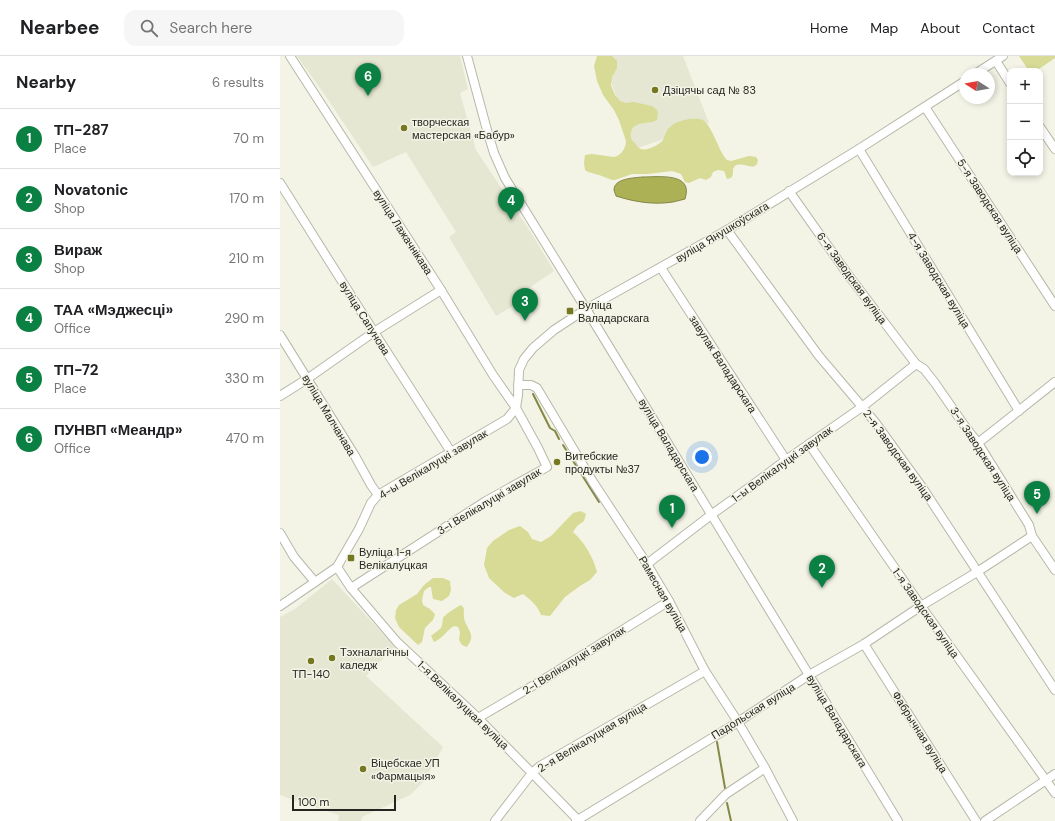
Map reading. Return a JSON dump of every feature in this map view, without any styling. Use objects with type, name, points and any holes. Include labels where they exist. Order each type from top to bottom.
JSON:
[{"type":"street","name":"вуліца Лажачнікава","points":[[290,56],[441,290],[493,375],[516,408],[547,467]]},
{"type":"street","name":"вуліца Валадарскага","points":[[467,56],[486,130],[504,178],[586,309],[898,821]]},
{"type":"street","points":[[984,68],[999,58],[1007,76]]},
{"type":"street","name":"вуліца Янушкоўскага","points":[[516,408],[519,370],[524,359],[533,348],[554,330],[586,309],[727,230],[859,149],[959,85]]},
{"type":"street","name":"5-я Заводская вуліца","points":[[925,107],[1055,306]]},
{"type":"street","points":[[1043,131],[1055,149]]},
{"type":"street","name":"4-я Заводская вуліца","points":[[859,149],[1019,411]]},
{"type":"street","name":"вуліца Сапунова","points":[[280,183],[451,452]]},
{"type":"street","name":"6-я Заводская вуліца","points":[[789,192],[849,276],[916,364]]},
{"type":"street","name":"2-я Заводская вуліца","points":[[727,230],[819,356],[875,422],[922,487],[1055,690]]},
{"type":"street","name":"завулак Валадарскага","points":[[661,268],[786,460]]},
{"type":"street","points":[[280,396],[308,379],[374,332],[441,290]]},
{"type":"street","name":"вуліца Малчанава","points":[[280,334],[378,495]]},
{"type":"street","name":"1-ы Велікалуцкі завулак","points":[[647,564],[786,460],[862,407],[916,364]]},
{"type":"street","name":"3-я Заводская вуліца","points":[[916,364],[924,369],[936,383],[978,443],[1029,525],[1032,536],[1055,570]]},
{"type":"street","points":[[978,443],[1055,382]]},
{"type":"street","name":"Рамесная вуліца","points":[[518,385],[531,385],[537,388],[593,482],[647,564],[669,601],[705,671],[738,722],[765,768],[789,820]]},
{"type":"street","name":"4-ы Велікалуцкі завулак","points":[[280,606],[337,567],[359,529],[371,503],[378,495],[507,419],[516,408]]},
{"type":"street","name":"1-я Заводская вуліца","points":[[809,444],[921,606],[1055,793]]},
{"type":"street","name":"3-і Велікалуцкі завулак","points":[[351,588],[486,501],[547,467]]},
{"type":"street","points":[[280,533],[294,557],[315,582]]},
{"type":"street","name":"Падольская вуліца","points":[[578,820],[738,722],[810,675],[864,644],[1032,536]]},
{"type":"street","name":"1-я Велікалуцкая вуліца","points":[[337,567],[351,588],[397,642],[478,718],[578,820]]},
{"type":"street","name":"2-і Велікалуцкі завулак","points":[[478,718],[546,678],[669,601]]},
{"type":"street","name":"Фабрычная вуліца","points":[[864,644],[976,821]]},
{"type":"street","name":"2-я Велікалуцкая вуліца","points":[[495,821],[532,773],[540,766],[705,671]]},
{"type":"street","points":[[700,821],[726,794],[765,768]]},
{"type":"street","points":[[986,821],[1055,774]]},
{"type":"shaded area","points":[[297,56],[460,56],[468,89],[460,93],[476,150],[530,231],[554,271],[529,288],[532,295],[496,316],[449,237],[456,232],[406,152],[373,167]]},
{"type":"shaded area","points":[[597,56],[612,56],[617,61],[617,68],[612,77],[611,85],[615,95],[620,101],[652,106],[657,110],[657,120],[638,124],[631,132],[631,138],[639,148],[647,149],[659,144],[672,125],[689,119],[699,119],[707,124],[727,160],[731,161],[749,156],[756,157],[758,160],[757,164],[755,166],[742,164],[735,166],[733,168],[731,178],[727,179],[724,171],[718,170],[713,172],[711,177],[706,180],[700,178],[689,183],[685,182],[681,174],[672,171],[632,174],[612,180],[585,170],[585,155],[592,154],[614,157],[623,151],[626,144],[619,120],[603,95],[597,81],[594,66]]},
{"type":"shaded area","name":"Дзіцячы сад № 83","points":[[602,56],[683,56],[709,123],[635,149]]},
{"type":"shaded area","points":[[1019,56],[1055,56],[1055,58],[1040,68],[1027,68]]},
{"type":"shaded area","points":[[665,177],[680,180],[684,184],[686,190],[685,199],[666,203],[651,203],[616,196],[614,190],[617,183],[625,179]]},
{"type":"shaded area","points":[[581,511],[586,514],[584,521],[577,526],[573,532],[588,550],[597,572],[590,580],[565,597],[550,616],[541,615],[534,603],[523,594],[514,598],[505,593],[489,578],[484,565],[487,548],[493,541],[509,530],[520,526],[528,532],[532,539],[541,542],[551,536],[573,513]]},
{"type":"shaded area","points":[[433,578],[443,578],[450,581],[451,590],[449,596],[442,601],[433,599],[431,587],[424,591],[422,600],[423,605],[435,614],[433,620],[425,628],[422,642],[418,645],[399,627],[395,618],[396,610],[399,605],[417,594],[424,585]]},
{"type":"shaded area","points":[[332,579],[395,647],[366,676],[443,747],[425,780],[410,795],[362,817],[361,821],[338,821],[339,815],[280,795],[280,617],[295,609]]},
{"type":"shaded area","points":[[461,605],[464,609],[464,619],[471,635],[471,640],[467,647],[462,645],[459,640],[460,632],[458,627],[454,626],[440,639],[434,642],[431,636],[441,628],[444,616]]},
{"type":"waterway","points":[[533,394],[550,428],[555,431],[559,439]]},
{"type":"waterway","points":[[563,445],[599,502]]},
{"type":"waterway","points":[[717,742],[725,788]]},
{"type":"waterway","points":[[727,803],[731,821]]},
{"type":"place","name":"Дзіцячы сад № 83","points":[[655,90]]},
{"type":"place","name":"ПУНВП «Меандр»","points":[[368,96]]},
{"type":"place","name":"творческая мастерская «Бабур»","points":[[404,128]]},
{"type":"place","name":"ТАА «Мэджесці»","points":[[511,220]]},
{"type":"place","name":"Вуліца Валадарскага","points":[[570,311]]},
{"type":"place","name":"Вираж","points":[[525,321]]},
{"type":"place","name":"Витебские продукты №37","points":[[557,462]]},
{"type":"place","name":"ТП-72","points":[[1037,514]]},
{"type":"place","name":"ТП-287","points":[[672,528]]},
{"type":"place","name":"Вуліца 1-я Велікалуцкая","points":[[351,558]]},
{"type":"place","name":"Novatonic","points":[[822,588]]},
{"type":"place","name":"Тэхналагічны каледж","points":[[332,658]]},
{"type":"place","name":"ТП-140","points":[[311,661]]},
{"type":"place","name":"Віцебскае УП «Фармацыя»","points":[[363,769]]}]
